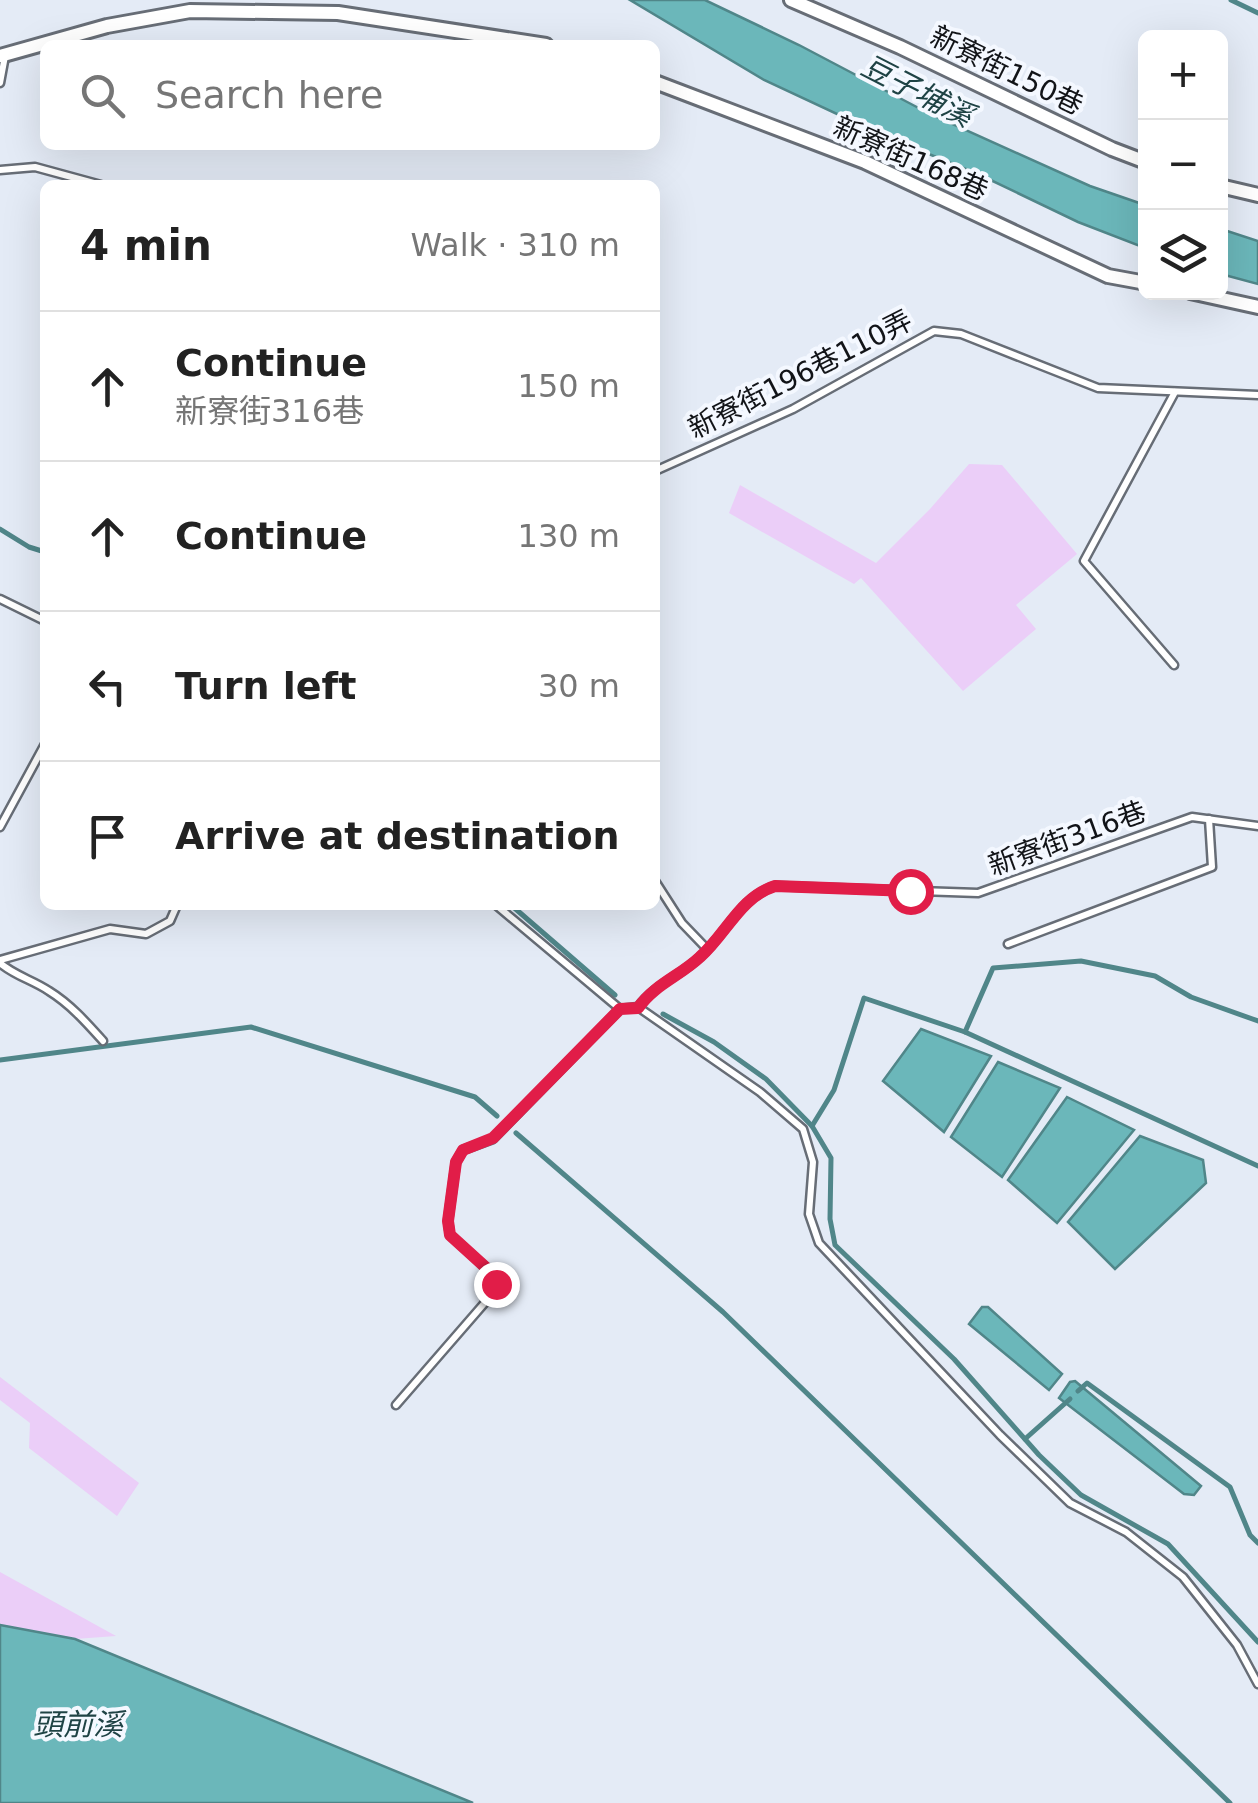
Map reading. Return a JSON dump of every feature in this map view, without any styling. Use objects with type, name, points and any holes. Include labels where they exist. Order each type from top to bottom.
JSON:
[{"type":"street","name":"新寮街150巷","points":[[792,0],[900,46],[1138,159]]},
{"type":"street","points":[[57,40],[190,11],[338,12],[514,40]]},
{"type":"street","points":[[3,55],[40,45]]},
{"type":"street","name":"新寮街168巷","points":[[660,84],[865,162],[1108,276],[1138,282]]},
{"type":"street","points":[[1228,188],[1258,195]]},
{"type":"street","points":[[1228,300],[1258,306]]},
{"type":"lane","points":[[0,83],[3,55]]},
{"type":"lane","points":[[0,170],[35,167],[83,180]]},
{"type":"lane","name":"新寮街196巷110弄","points":[[660,469],[794,409],[934,331],[960,334],[1098,388],[1258,395]]},
{"type":"lane","points":[[1174,666],[1084,561],[1176,392]]},
{"type":"lane","points":[[0,600],[40,620]]},
{"type":"lane","points":[[0,827],[40,753]]},
{"type":"lane","name":"新寮街316巷","points":[[638,1008],[650,992],[707,949],[756,892],[775,886],[978,893],[1192,817],[1258,826]]},
{"type":"lane","points":[[1008,944],[1212,867],[1209,819]]},
{"type":"lane","points":[[660,889],[682,923],[707,949]]},
{"type":"lane","points":[[103,1040],[74,1009],[46,988],[14,975],[0,961],[110,929],[146,934],[170,920],[175,910]]},
{"type":"lane","points":[[502,910],[620,1009]]},
{"type":"lane","points":[[396,1405],[495,1291],[494,1275],[450,1235],[448,1221],[456,1162],[463,1150],[493,1138],[620,1009],[638,1008],[760,1092],[803,1129],[813,1162],[809,1214],[819,1243],[1000,1435],[1070,1503],[1126,1532],[1184,1577],[1238,1645],[1258,1684]]},
{"type":"shaded area","points":[[969,464],[1002,465],[1077,554],[1016,605],[1036,629],[963,691],[861,578],[854,584],[729,513],[740,485],[876,563]]},
{"type":"shaded area","points":[[0,1377],[139,1483],[117,1516],[29,1448],[30,1423],[0,1400]]},
{"type":"shaded area","points":[[0,1572],[116,1636],[75,1639],[0,1625]]},
{"type":"water","name":"豆子埔溪","points":[[630,0],[705,0],[930,114],[1090,186],[1138,203],[1138,245],[1078,222],[764,80]]},
{"type":"water","points":[[1228,231],[1258,241],[1258,284],[1228,276]]},
{"type":"water","points":[[921,1029],[991,1056],[944,1132],[883,1081]]},
{"type":"water","points":[[998,1062],[1060,1088],[1002,1177],[951,1137]]},
{"type":"water","points":[[1067,1097],[1134,1130],[1057,1223],[1008,1180]]},
{"type":"water","points":[[1140,1136],[1203,1160],[1206,1183],[1115,1269],[1068,1222]]},
{"type":"water","points":[[982,1307],[988,1307],[1062,1374],[1049,1390],[969,1324]]},
{"type":"water","points":[[1075,1381],[1201,1486],[1194,1495],[1184,1494],[1059,1398]]},
{"type":"water","name":"頭前溪","points":[[0,1625],[75,1639],[473,1803],[0,1803]]},
{"type":"waterway","points":[[1231,0],[1258,13]]},
{"type":"waterway","points":[[0,529],[40,550]]},
{"type":"waterway","points":[[517,910],[615,995]]},
{"type":"waterway","points":[[812,1126],[834,1090],[864,998],[965,1032],[993,968],[1081,961],[1155,976],[1191,997],[1258,1021]]},
{"type":"waterway","points":[[663,1014],[714,1042],[766,1079],[812,1126],[831,1158],[830,1219],[835,1245],[954,1359],[1039,1455],[1081,1495],[1168,1544],[1258,1642]]},
{"type":"waterway","points":[[0,1060],[251,1027],[475,1097],[497,1116]]},
{"type":"waterway","points":[[965,1032],[1258,1166]]},
{"type":"waterway","points":[[516,1133],[723,1312],[1230,1803]]},
{"type":"waterway","points":[[1078,1391],[1087,1383],[1230,1487],[1250,1535],[1258,1543]]},
{"type":"waterway","points":[[1025,1439],[1070,1399]]},
{"type":"route","points":[[496,1284],[494,1275],[450,1235],[448,1221],[456,1162],[463,1150],[493,1138],[620,1009],[638,1008],[650,992],[700,957],[756,892],[775,886],[910,891]]}]
